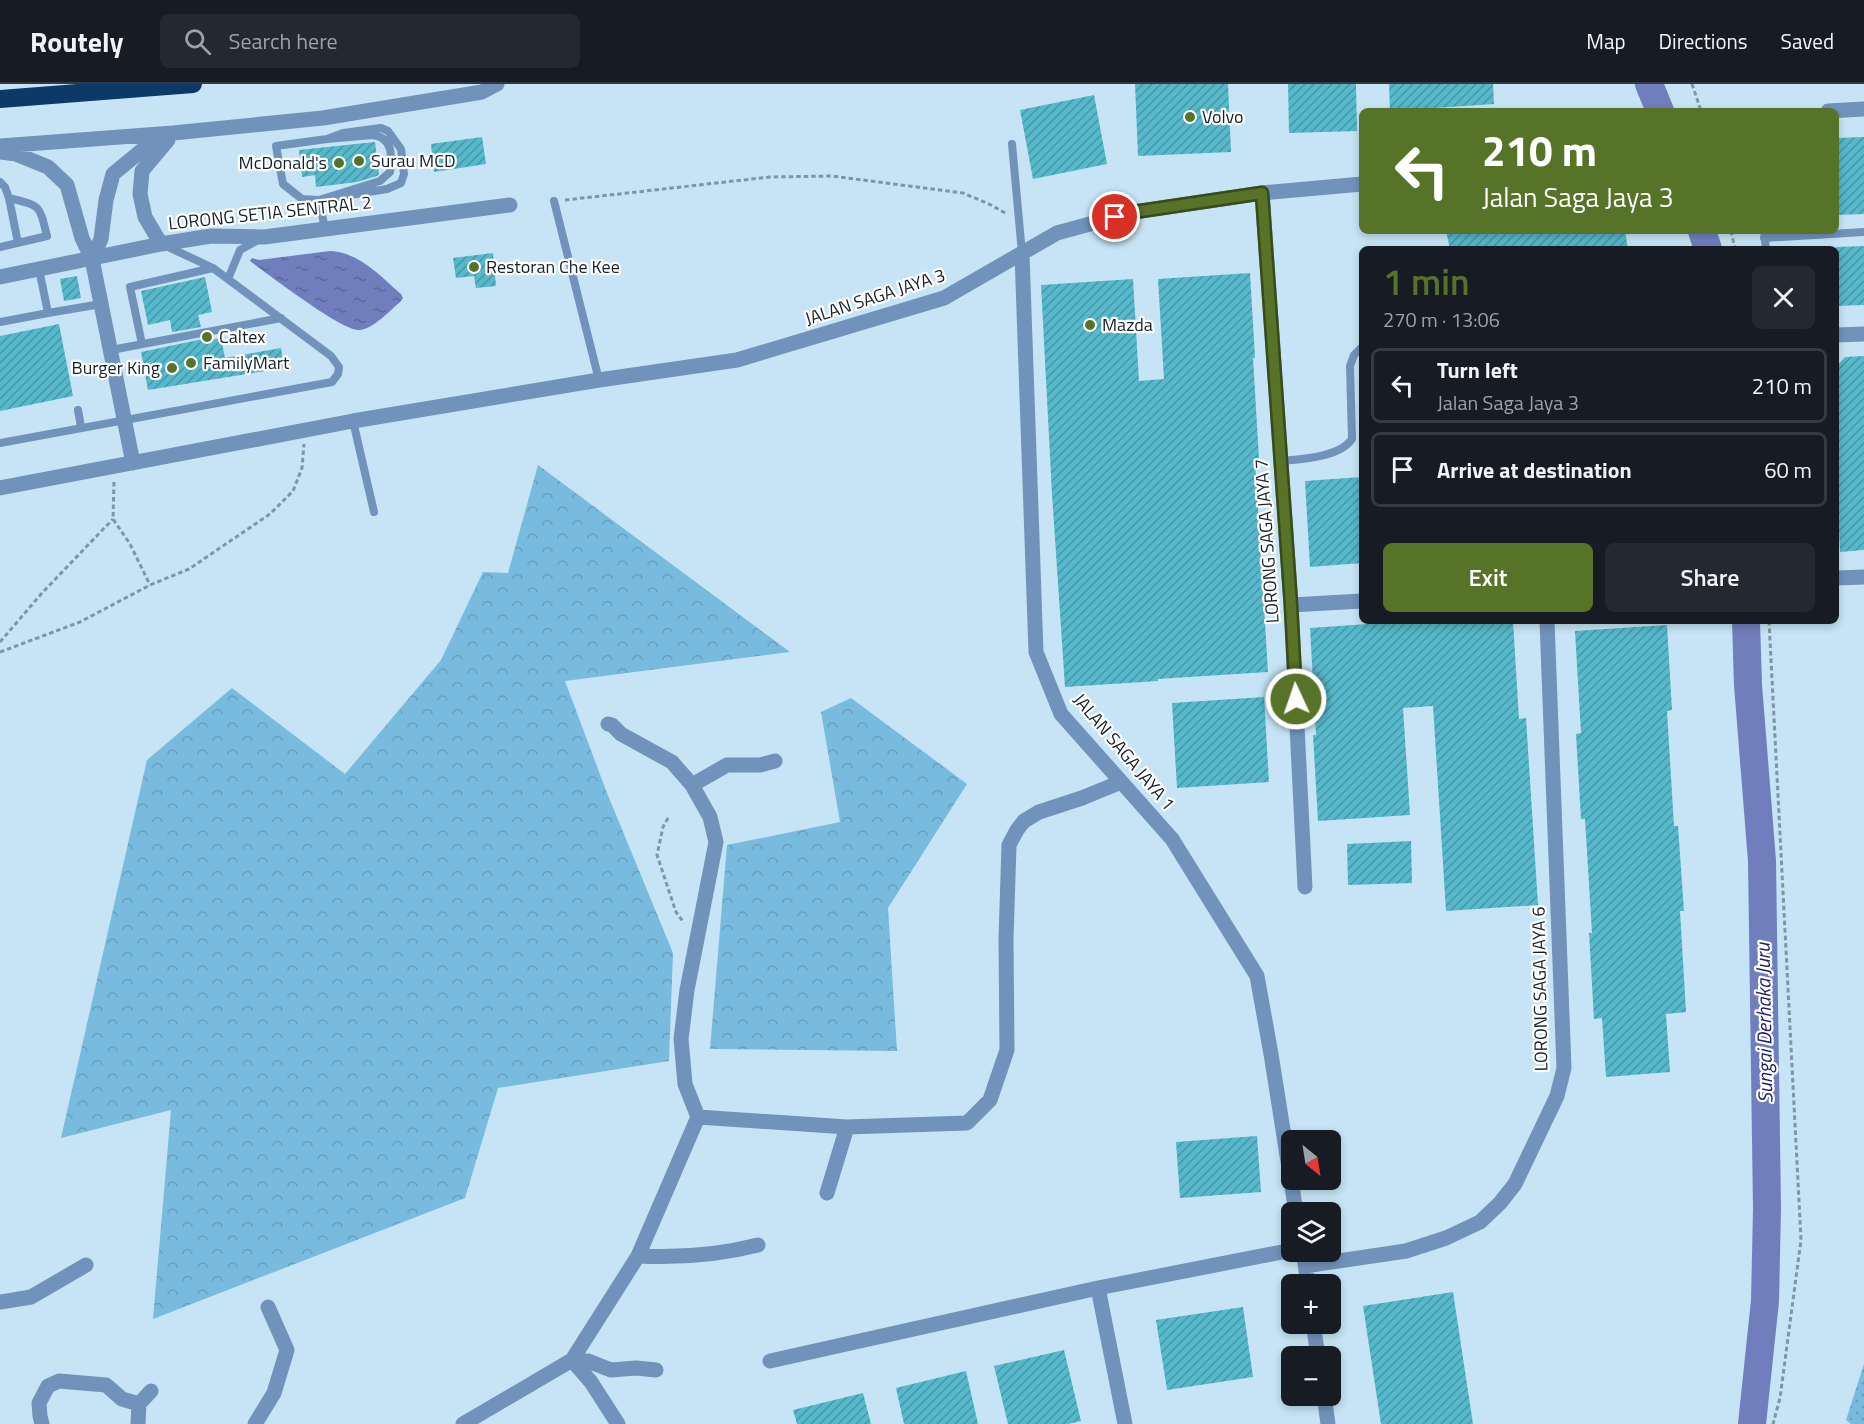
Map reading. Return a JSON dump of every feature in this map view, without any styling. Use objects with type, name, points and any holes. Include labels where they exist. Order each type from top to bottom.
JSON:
[{"type":"highway","points":[[0,99],[193,84]]},
{"type":"street","points":[[0,146],[173,133],[323,118],[482,92],[497,84]]},
{"type":"street","points":[[1839,110],[1864,109]]},
{"type":"street","points":[[161,244],[145,217],[140,194],[142,171],[173,133]]},
{"type":"street","points":[[92,259],[101,239],[112,174],[141,151],[173,133]]},
{"type":"street","points":[[0,152],[16,154],[48,167],[67,185],[82,238],[92,259],[134,463]]},
{"type":"street","name":"JALAN SAGA JAYA 3","points":[[0,488],[353,421],[736,360],[944,298],[1057,233],[1134,212],[1262,193],[1359,184]]},
{"type":"street","name":"LORONG SAGA JAYA 7","points":[[1262,193],[1291,605],[1305,887]]},
{"type":"street","name":"LORONG SETIA SENTRAL 2","points":[[0,277],[211,236],[264,237],[510,205]]},
{"type":"street","name":"JALAN SAGA JAYA 1","points":[[1022,254],[1036,652],[1061,714],[1172,839],[1257,976],[1294,1202]]},
{"type":"street","points":[[1839,335],[1864,334]]},
{"type":"street","points":[[1839,578],[1864,577]]},
{"type":"street","points":[[1291,605],[1359,601]]},
{"type":"street","name":"LORONG SAGA JAYA 6","points":[[1341,1255],[1406,1251],[1446,1239],[1480,1222],[1500,1203],[1515,1184],[1557,1096],[1564,1068],[1547,624]]},
{"type":"street","points":[[463,1424],[572,1360],[638,1256],[698,1117],[685,1084],[681,1040],[687,990],[716,842],[710,817],[692,786],[672,762],[621,734],[608,724]]},
{"type":"street","points":[[692,786],[727,765],[760,765],[775,761]]},
{"type":"street","points":[[698,1117],[847,1127],[967,1123],[990,1100],[1007,1050],[1006,939],[1009,845],[1024,821],[1039,812],[1121,782]]},
{"type":"street","points":[[827,1193],[847,1127]]},
{"type":"street","points":[[638,1256],[719,1253],[758,1245]]},
{"type":"street","points":[[770,1361],[1098,1288],[1281,1252]]},
{"type":"street","points":[[0,1302],[31,1297],[86,1265]]},
{"type":"street","points":[[1098,1288],[1125,1424]]},
{"type":"street","points":[[255,1424],[274,1393],[287,1350],[268,1307]]},
{"type":"street","points":[[572,1360],[588,1361],[611,1370],[636,1368],[656,1370]]},
{"type":"street","points":[[572,1360],[591,1382],[618,1424]]},
{"type":"street","points":[[42,1424],[39,1403],[48,1386],[59,1381],[106,1385],[122,1399],[139,1404]]},
{"type":"street","points":[[138,1424],[139,1404],[151,1391]]},
{"type":"street","points":[[1326,1406],[1328,1424]]},
{"type":"lane","points":[[319,200],[380,181],[390,172],[392,157],[389,144],[380,136],[373,135],[276,146],[283,184],[302,199],[319,200],[387,189],[401,183],[404,174],[401,149],[388,131],[381,128],[343,133],[327,140]]},
{"type":"lane","points":[[1012,144],[1022,254]]},
{"type":"lane","points":[[0,182],[5,187],[9,198],[18,243]]},
{"type":"lane","points":[[0,247],[47,236],[41,211],[32,204],[9,198]]},
{"type":"lane","points":[[319,200],[325,229]]},
{"type":"lane","points":[[554,201],[599,380]]},
{"type":"lane","points":[[1839,232],[1864,232]]},
{"type":"lane","points":[[228,279],[240,250],[264,237]]},
{"type":"lane","points":[[0,443],[332,382],[336,379],[339,366],[337,362],[281,318],[213,268],[161,244]]},
{"type":"lane","points":[[142,344],[130,287],[213,268]]},
{"type":"lane","points":[[39,269],[48,313]]},
{"type":"lane","points":[[0,322],[101,304]]},
{"type":"lane","points":[[111,350],[281,318]]},
{"type":"lane","points":[[1281,461],[1305,459],[1341,450],[1348,445],[1352,439],[1350,366],[1354,355],[1359,350]]},
{"type":"lane","points":[[78,410],[81,427]]},
{"type":"lane","points":[[353,421],[374,512]]},
{"type":"path","points":[[1692,84],[1700,108]]},
{"type":"path","points":[[554,201],[770,177],[832,176],[963,193],[1019,221]]},
{"type":"path","points":[[0,652],[80,622],[150,585],[189,569],[270,514],[293,491],[302,468],[305,430]]},
{"type":"path","points":[[114,466],[113,519],[130,544],[150,585]]},
{"type":"path","points":[[0,642],[113,519]]},
{"type":"path","points":[[1769,624],[1801,1240],[1780,1398],[1773,1424]]},
{"type":"path","points":[[668,818],[663,827],[657,855],[676,912],[697,938]]},
{"type":"green space","points":[[538,465],[790,652],[565,681],[607,793],[673,953],[669,1061],[498,1088],[465,1198],[153,1319],[171,1110],[61,1138],[147,760],[232,688],[345,774],[441,660],[483,572],[508,573]]},
{"type":"green space","points":[[851,698],[967,784],[888,908],[897,1051],[710,1049],[727,845],[840,822],[821,712]]},
{"type":"green space","points":[[1864,1364],[1864,1424],[1851,1424],[1846,1420]]},
{"type":"water","points":[[330,251],[341,252],[360,260],[401,294],[403,298],[401,301],[371,326],[360,330],[351,328],[305,301],[250,261],[252,258],[259,260]]},
{"type":"building","points":[[1135,84],[1228,84],[1231,152],[1138,156]]},
{"type":"building","points":[[1288,84],[1356,84],[1357,131],[1289,133]]},
{"type":"building","points":[[1389,84],[1493,84],[1494,104],[1390,108]]},
{"type":"building","points":[[1094,95],[1107,164],[1033,179],[1020,110]]},
{"type":"building","points":[[482,137],[486,164],[434,172],[431,144]]},
{"type":"building","points":[[1864,137],[1864,214],[1839,215],[1839,138]]},
{"type":"building","name":"McDonald's","points":[[375,142],[379,174],[377,176],[357,182],[316,187],[315,175],[302,177],[299,150]]},
{"type":"building","points":[[1447,234],[1626,234],[1628,246],[1449,246]]},
{"type":"building","points":[[1864,246],[1864,305],[1839,306],[1839,247]]},
{"type":"building","name":"Restoran Che Kee","points":[[493,253],[496,286],[476,288],[474,276],[456,278],[453,258]]},
{"type":"building","points":[[1250,273],[1259,459],[1255,459],[1268,672],[1065,687],[1041,285],[1133,279],[1139,381],[1164,379],[1158,279]]},
{"type":"building","points":[[77,276],[81,298],[64,301],[60,279]]},
{"type":"building","points":[[205,277],[212,312],[198,315],[201,327],[172,332],[170,320],[148,325],[141,291]]},
{"type":"building","points":[[59,324],[73,396],[0,411],[0,336]]},
{"type":"building","points":[[221,338],[225,358],[281,348],[284,368],[148,390],[141,352],[203,339],[203,341]]},
{"type":"building","points":[[1864,356],[1864,550],[1840,552],[1839,364],[1845,357]]},
{"type":"building","points":[[1359,477],[1359,563],[1310,567],[1305,481]]},
{"type":"building","points":[[1367,624],[1513,624],[1519,719],[1526,718],[1538,905],[1446,911],[1433,706],[1403,708],[1410,815],[1318,821],[1310,628]]},
{"type":"building","points":[[1667,625],[1672,710],[1667,711],[1674,826],[1678,826],[1684,911],[1680,911],[1686,1012],[1666,1014],[1670,1072],[1606,1077],[1602,1018],[1594,1019],[1589,933],[1592,933],[1585,819],[1581,819],[1576,734],[1581,733],[1575,631]]},
{"type":"building","points":[[1264,697],[1269,782],[1177,788],[1172,703]]},
{"type":"building","points":[[1411,841],[1412,883],[1348,885],[1347,844]]},
{"type":"building","points":[[1257,1136],[1261,1192],[1180,1198],[1176,1142]]},
{"type":"building","points":[[1453,1292],[1473,1424],[1381,1424],[1363,1306]]},
{"type":"building","points":[[1243,1307],[1253,1377],[1167,1390],[1156,1320]]},
{"type":"building","points":[[1064,1350],[1081,1421],[1068,1424],[1008,1424],[994,1366]]},
{"type":"building","points":[[966,1371],[978,1424],[904,1424],[896,1388]]},
{"type":"building","points":[[863,1393],[871,1424],[797,1424],[793,1410]]},
{"type":"waterway","name":"Sungai Derhaka Juru","points":[[1649,84],[1659,108]]},
{"type":"waterway","name":"Sungai Derhaka Juru","points":[[1703,234],[1707,246]]},
{"type":"waterway","name":"Sungai Derhaka Juru","points":[[1746,624],[1748,685],[1762,861],[1767,1209],[1765,1301],[1752,1424]]},
{"type":"place","name":"Volvo","points":[[1190,117]]},
{"type":"place","name":"Surau MCD","points":[[359,161]]},
{"type":"place","name":"McDonald's","points":[[339,163]]},
{"type":"place","name":"Restoran Che Kee","points":[[474,267]]},
{"type":"place","name":"Mazda","points":[[1090,325]]},
{"type":"place","name":"Caltex","points":[[207,337]]},
{"type":"place","name":"FamilyMart","points":[[191,363]]},
{"type":"place","name":"Burger King","points":[[172,368]]},
{"type":"route","points":[[1115,217],[1134,212],[1262,193],[1296,699]]}]
